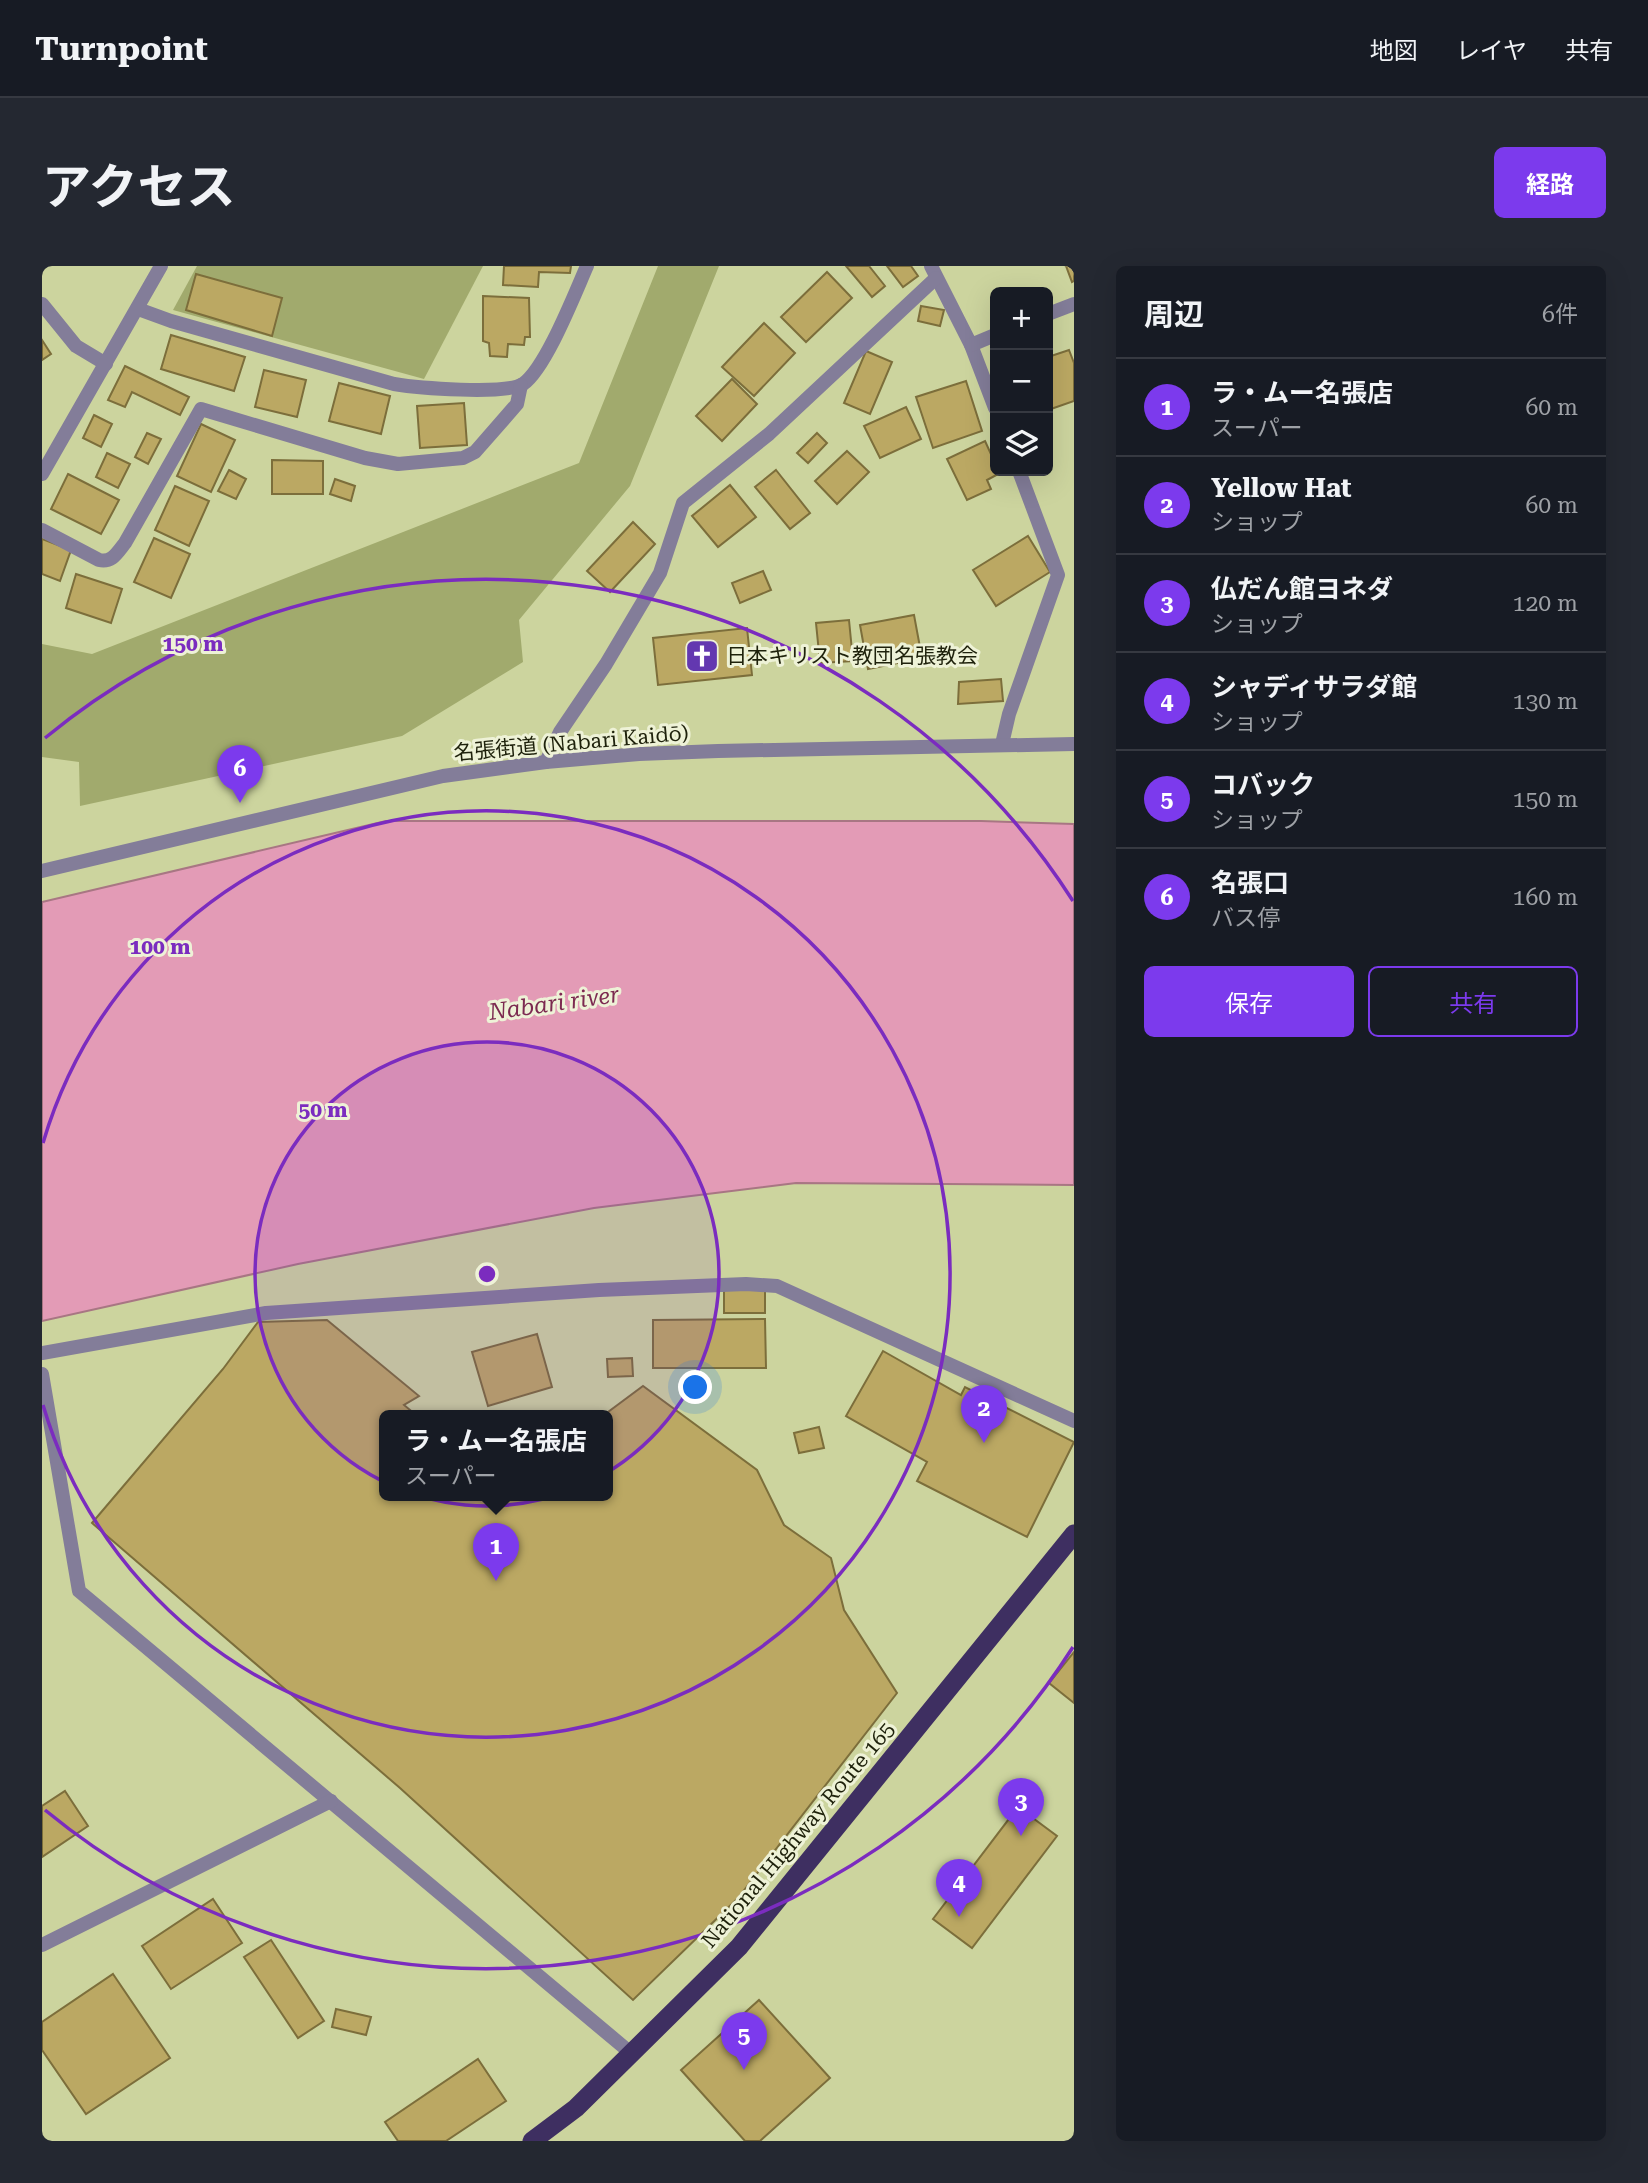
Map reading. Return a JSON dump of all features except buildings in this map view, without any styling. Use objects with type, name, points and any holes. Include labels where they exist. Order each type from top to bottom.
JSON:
[{"type":"highway","name":"National Highway Route 165","points":[[532,2141],[576,2108],[739,1947],[1074,1534]]},
{"type":"street","points":[[42,474],[161,266]]},
{"type":"street","points":[[42,530],[99,560],[106,562],[113,558],[125,543],[201,409],[365,458],[397,464],[463,458],[474,452],[517,404],[522,385],[545,356],[587,266]]},
{"type":"street","points":[[546,762],[561,732],[606,664],[660,573],[683,503],[769,434],[933,272],[971,345],[990,395]]},
{"type":"street","points":[[42,304],[76,346],[106,364]]},
{"type":"street","points":[[1053,312],[1074,304]]},
{"type":"street","points":[[138,309],[394,384],[418,388],[503,388],[522,385]]},
{"type":"street","points":[[971,345],[990,337]]},
{"type":"street","points":[[1003,744],[1009,714],[1058,575],[1021,476]]},
{"type":"street","name":"名張街道 (Nabari Kaidō)","points":[[42,871],[443,776],[546,762],[665,753],[1074,744]]},
{"type":"street","points":[[42,1353],[266,1313],[599,1290],[746,1284],[777,1286],[1074,1421]]},
{"type":"street","points":[[42,1374],[79,1591],[632,2054]]},
{"type":"street","points":[[42,1945],[331,1801]]},
{"type":"green space","points":[[197,266],[483,266],[424,379],[173,310]]},
{"type":"green space","points":[[658,266],[719,266],[630,486],[519,620],[523,662],[402,736],[80,806],[79,762],[42,757],[42,644],[92,654],[579,463]]},
{"type":"water","name":"Nabari river","points":[[386,821],[981,821],[1074,824],[1074,1185],[796,1183],[594,1208],[298,1264],[42,1321],[42,902]]},
{"type":"place","name":"日本キリスト教団名張教会","points":[[702,656]]},
{"type":"place","name":"名張口","points":[[240,803]]},
{"type":"place","name":"Yellow Hat","points":[[984,1443]]},
{"type":"place","name":"ラ・ムー名張店","points":[[496,1581]]},
{"type":"place","name":"仏だん館ヨネダ","points":[[1021,1836]]},
{"type":"place","name":"シャディサラダ館","points":[[959,1917]]},
{"type":"place","name":"コバック","points":[[744,2070]]}]
